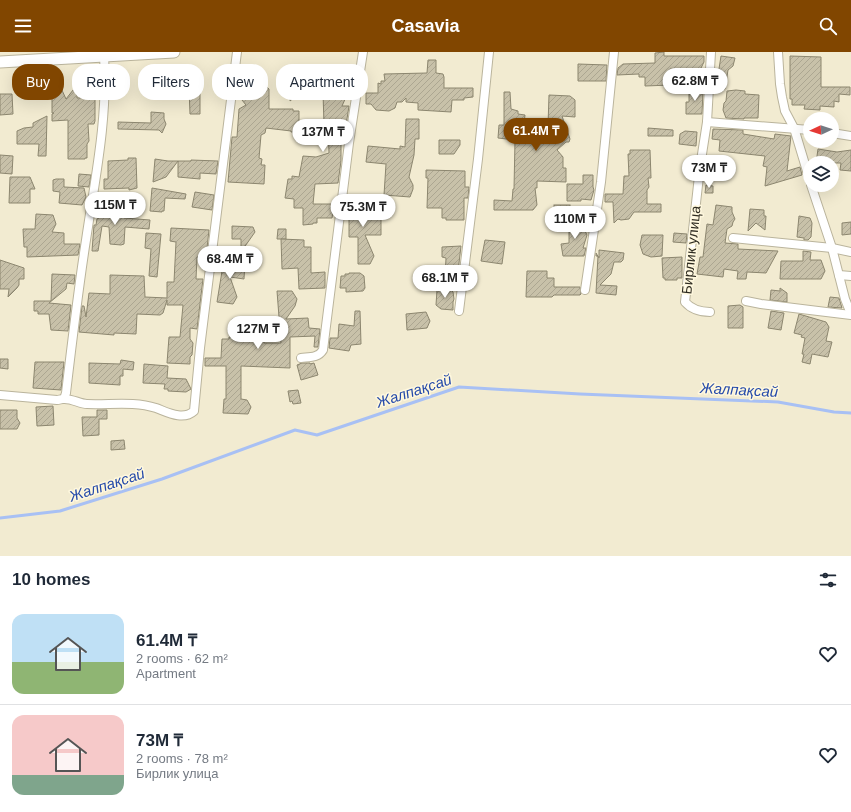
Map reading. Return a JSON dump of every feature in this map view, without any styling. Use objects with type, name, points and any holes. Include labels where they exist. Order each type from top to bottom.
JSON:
[{"type":"main road","points":[[0,62],[174,52]]},
{"type":"street","points":[[0,395],[57,400],[64,399],[86,404],[139,405],[177,415],[191,414],[194,411],[200,348],[237,52]]},
{"type":"street","points":[[301,358],[319,355],[323,350],[349,142],[364,52]]},
{"type":"street","points":[[459,311],[478,159],[489,52]]},
{"type":"street","points":[[586,290],[601,182],[614,52]]},
{"type":"street","name":"Бирлик улица","points":[[710,312],[695,310],[685,302],[700,167],[707,122],[712,52]]},
{"type":"street","points":[[778,52],[780,84],[785,111],[794,128],[803,158]]},
{"type":"street","points":[[64,399],[98,165],[106,81],[104,56]]},
{"type":"street","points":[[707,122],[803,129]]},
{"type":"street","points":[[839,134],[851,136]]},
{"type":"street","points":[[813,192],[832,248],[846,304],[851,315]]},
{"type":"street","points":[[733,238],[832,248],[851,252]]},
{"type":"street","points":[[839,275],[851,276]]},
{"type":"street","points":[[746,301],[851,315]]},
{"type":"building","points":[[664,52],[664,56],[704,56],[704,62],[700,70],[670,69],[671,85],[645,86],[645,77],[639,77],[639,74],[617,75],[618,68],[623,64],[655,63],[655,53]]},
{"type":"building","points":[[721,56],[735,58],[733,66],[728,70],[725,89],[716,88]]},
{"type":"building","points":[[790,56],[821,57],[821,87],[850,87],[850,95],[839,94],[839,102],[834,101],[834,107],[820,106],[820,110],[804,109],[805,105],[792,105],[792,99],[790,99]]},
{"type":"building","points":[[428,60],[436,60],[436,73],[443,74],[444,88],[473,88],[473,97],[464,98],[464,100],[452,100],[451,112],[418,110],[418,103],[406,102],[406,98],[402,102],[397,102],[395,108],[389,111],[376,110],[371,104],[366,104],[366,100],[368,100],[368,93],[378,93],[378,83],[381,84],[381,81],[385,81],[384,74],[427,73]]},
{"type":"building","points":[[578,64],[607,65],[606,81],[578,81]]},
{"type":"building","points":[[268,88],[269,109],[293,109],[293,111],[299,111],[299,132],[266,128],[265,133],[261,135],[259,158],[262,159],[261,165],[265,165],[264,184],[228,182],[232,137],[237,137],[239,109],[246,105],[242,100],[268,100]]},
{"type":"building","points":[[689,90],[703,90],[702,114],[686,114],[686,102],[689,102]]},
{"type":"building","points":[[72,91],[72,100],[95,100],[95,121],[94,124],[88,124],[89,141],[87,144],[87,158],[85,159],[68,159],[68,120],[52,121],[52,114],[54,113],[52,113],[52,100],[64,100],[64,95],[66,99]]},
{"type":"building","points":[[727,91],[745,91],[745,94],[759,95],[758,118],[726,118],[723,110]]},
{"type":"building","points":[[504,92],[510,92],[511,109],[518,111],[518,114],[525,115],[524,124],[514,125],[521,130],[516,139],[538,141],[547,140],[549,126],[549,95],[570,96],[575,100],[575,117],[562,116],[570,139],[569,142],[566,142],[557,150],[563,157],[563,168],[566,168],[566,182],[537,181],[537,188],[535,188],[537,205],[533,210],[494,210],[494,200],[512,201],[514,189],[515,140],[498,138],[499,125],[504,125]]},
{"type":"building","points":[[0,94],[12,94],[13,114],[0,115]]},
{"type":"building","points":[[189,100],[200,100],[200,114],[190,114]]},
{"type":"building","points":[[323,100],[345,100],[342,106],[349,106],[344,138],[341,138],[341,161],[338,183],[315,184],[313,204],[333,204],[334,199],[336,199],[335,212],[333,212],[332,218],[317,218],[317,223],[303,225],[303,208],[294,208],[294,199],[285,198],[288,179],[292,179],[292,176],[299,177],[303,156],[316,157],[329,153],[328,124],[324,124]]},
{"type":"building","points":[[151,112],[164,113],[166,124],[162,133],[159,130],[118,129],[118,122],[151,123]]},
{"type":"building","points":[[47,116],[46,156],[38,156],[39,144],[17,144],[17,131],[24,128],[33,127],[33,123]]},
{"type":"building","points":[[406,119],[419,119],[419,139],[415,139],[414,155],[409,177],[413,185],[413,189],[410,197],[384,195],[386,164],[366,162],[368,146],[400,149],[400,146],[405,147]]},
{"type":"building","points":[[648,128],[673,130],[673,136],[648,136]]},
{"type":"building","points":[[713,129],[743,130],[743,134],[774,139],[775,134],[791,136],[787,171],[800,167],[802,175],[765,186],[767,167],[763,166],[765,156],[719,151],[720,140],[712,139]]},
{"type":"building","points":[[685,131],[697,132],[696,146],[679,144],[680,134]]},
{"type":"building","points":[[439,140],[460,140],[460,145],[454,154],[439,154]]},
{"type":"building","points":[[818,149],[837,152],[851,150],[851,171],[840,170],[841,163],[839,163],[839,156],[817,156]]},
{"type":"building","points":[[630,150],[650,150],[651,178],[648,178],[649,187],[647,190],[647,204],[661,204],[661,212],[634,212],[629,219],[618,219],[614,223],[613,202],[605,202],[605,194],[623,194],[624,176],[629,176],[628,154],[630,154]]},
{"type":"building","points":[[0,155],[13,156],[12,174],[0,173]]},
{"type":"building","points":[[128,158],[136,158],[137,188],[129,190],[129,188],[104,189],[104,179],[108,179],[108,161],[128,160]]},
{"type":"building","points":[[155,159],[178,161],[166,177],[153,182]]},
{"type":"building","points":[[178,161],[218,161],[216,174],[200,173],[200,179],[178,177]]},
{"type":"building","points":[[426,170],[465,171],[465,187],[469,187],[468,198],[464,198],[464,220],[446,220],[446,218],[442,218],[442,208],[427,208],[428,178],[426,178]]},
{"type":"building","points":[[79,174],[91,175],[89,187],[78,186]]},
{"type":"building","points":[[583,175],[593,175],[594,190],[591,200],[581,199],[581,201],[567,201],[567,184],[583,184]]},
{"type":"building","points":[[10,177],[30,177],[35,189],[30,189],[30,203],[9,203]]},
{"type":"building","points":[[64,179],[64,187],[84,188],[86,197],[82,205],[59,203],[60,192],[53,191],[53,180]]},
{"type":"building","points":[[706,185],[713,186],[713,193],[705,193]]},
{"type":"building","points":[[152,188],[186,194],[185,199],[165,198],[164,211],[150,211]]},
{"type":"building","points":[[195,192],[214,195],[212,210],[192,207]]},
{"type":"building","points":[[347,200],[371,201],[371,217],[381,218],[381,235],[365,235],[374,256],[370,264],[358,264],[358,237],[349,237],[349,213],[346,213]]},
{"type":"building","points":[[554,205],[570,205],[570,213],[554,213]]},
{"type":"building","points":[[716,205],[732,207],[732,212],[735,219],[732,226],[727,229],[725,243],[738,244],[738,249],[778,251],[766,273],[747,272],[746,279],[737,279],[738,271],[724,269],[723,277],[697,274],[700,257],[703,257],[707,224],[713,225]]},
{"type":"building","points":[[100,208],[125,210],[124,218],[150,220],[149,229],[125,227],[124,244],[121,245],[110,244],[109,227],[102,226],[98,251],[92,251],[94,225],[96,225],[97,219],[99,218]]},
{"type":"building","points":[[750,209],[764,210],[764,216],[766,216],[765,230],[756,223],[748,231]]},
{"type":"building","points":[[36,214],[53,215],[56,224],[52,232],[64,233],[64,244],[80,244],[78,255],[27,257],[27,247],[24,247],[23,229],[35,229]]},
{"type":"building","points":[[799,216],[810,218],[812,223],[811,237],[808,240],[797,237]]},
{"type":"building","points":[[584,220],[584,229],[587,235],[583,248],[586,248],[584,256],[563,256],[561,244],[569,243],[569,221]]},
{"type":"building","points":[[851,222],[851,234],[842,235],[842,223]]},
{"type":"building","points":[[232,226],[253,227],[255,232],[241,252],[241,239],[232,239]]},
{"type":"building","points":[[171,228],[209,230],[206,257],[197,257],[196,279],[203,279],[197,329],[190,328],[190,339],[193,343],[190,364],[167,363],[169,337],[180,337],[183,305],[167,305],[167,300],[163,313],[160,315],[137,314],[136,334],[114,333],[114,335],[79,332],[82,306],[84,306],[86,317],[89,293],[110,294],[110,275],[144,276],[145,297],[167,298],[167,282],[174,282],[176,242],[170,241]]},
{"type":"building","points":[[278,229],[286,229],[286,239],[277,239]]},
{"type":"building","points":[[146,233],[161,234],[157,277],[149,276],[151,249],[145,248]]},
{"type":"building","points":[[674,233],[687,234],[686,243],[673,242]]},
{"type":"building","points":[[642,235],[663,235],[662,256],[651,257],[643,254],[640,245]]},
{"type":"building","points":[[281,239],[304,240],[304,247],[311,247],[311,273],[325,272],[325,288],[299,289],[298,268],[282,269]]},
{"type":"building","points":[[485,240],[505,242],[502,264],[481,261]]},
{"type":"building","points":[[461,246],[457,280],[445,279],[446,258],[442,257],[442,247]]},
{"type":"building","points":[[599,250],[624,253],[623,260],[621,262],[614,262],[611,274],[600,285],[617,286],[616,295],[596,293],[598,256],[599,258]]},
{"type":"building","points":[[803,251],[811,252],[810,260],[821,260],[825,271],[821,279],[780,279],[781,261],[803,261]]},
{"type":"building","points":[[682,257],[682,278],[677,278],[677,280],[665,280],[665,278],[663,278],[662,258]]},
{"type":"building","points":[[224,259],[245,262],[244,279],[230,277],[237,297],[233,304],[217,302]]},
{"type":"building","points":[[0,260],[24,268],[24,279],[19,279],[19,285],[8,297],[9,289],[0,289]]},
{"type":"building","points":[[527,271],[547,271],[547,278],[554,278],[554,287],[580,287],[581,294],[554,295],[552,297],[526,297]]},
{"type":"building","points":[[360,273],[364,276],[365,288],[363,291],[346,292],[346,288],[340,288],[341,276],[345,276],[345,274]]},
{"type":"building","points":[[52,274],[75,275],[74,284],[67,283],[66,289],[49,303],[71,305],[68,331],[51,330],[49,314],[38,314],[38,311],[34,311],[34,301],[51,301]]},
{"type":"building","points":[[445,283],[453,292],[453,310],[441,309],[436,305],[437,290],[445,290]]},
{"type":"building","points":[[780,288],[787,293],[787,302],[770,300],[771,290],[780,291]]},
{"type":"building","points":[[277,291],[292,291],[297,299],[295,306],[286,319],[308,318],[309,328],[320,329],[318,347],[314,347],[315,336],[290,337],[290,368],[241,366],[241,399],[247,400],[251,407],[248,414],[223,413],[224,399],[226,399],[226,366],[205,366],[205,358],[221,358],[222,339],[229,339],[229,337],[231,337],[232,319],[245,320],[246,323],[246,316],[253,330],[265,330],[264,343],[281,343]]},
{"type":"building","points":[[830,297],[839,298],[842,308],[828,307]]},
{"type":"building","points":[[740,305],[743,307],[743,328],[728,328],[728,306]]},
{"type":"building","points":[[355,311],[360,311],[361,344],[351,345],[349,351],[329,348],[330,338],[338,338],[339,324],[354,326]]},
{"type":"building","points":[[771,311],[784,313],[781,330],[768,328]]},
{"type":"building","points":[[426,312],[430,321],[427,328],[407,330],[406,314]]},
{"type":"building","points":[[799,314],[826,322],[829,327],[826,341],[832,342],[828,357],[812,354],[810,364],[802,362],[805,338],[801,337],[802,335],[794,333]]},
{"type":"building","points":[[0,359],[8,359],[8,369],[0,368]]},
{"type":"building","points":[[121,360],[134,362],[133,370],[123,369],[123,376],[120,376],[120,385],[89,383],[89,363],[120,364]]},
{"type":"building","points":[[35,362],[64,362],[61,390],[33,388]]},
{"type":"building","points":[[302,363],[314,363],[318,375],[301,380],[297,365]]},
{"type":"building","points":[[144,364],[168,366],[167,378],[186,379],[191,389],[186,392],[168,391],[168,389],[164,389],[165,384],[143,383]]},
{"type":"building","points":[[298,390],[301,403],[293,404],[292,401],[290,402],[288,391]]},
{"type":"building","points":[[53,406],[54,425],[37,426],[36,407]]},
{"type":"building","points":[[0,410],[17,410],[17,418],[20,423],[17,429],[0,429]]},
{"type":"building","points":[[97,410],[107,410],[107,419],[99,419],[99,435],[83,436],[82,417],[97,417]]},
{"type":"building","points":[[124,440],[125,449],[111,450],[111,441]]},
{"type":"waterway","name":"Жалпақсай","points":[[0,518],[60,511],[162,479],[295,430],[317,435],[459,387],[580,394],[778,402],[834,412],[851,413]]}]
